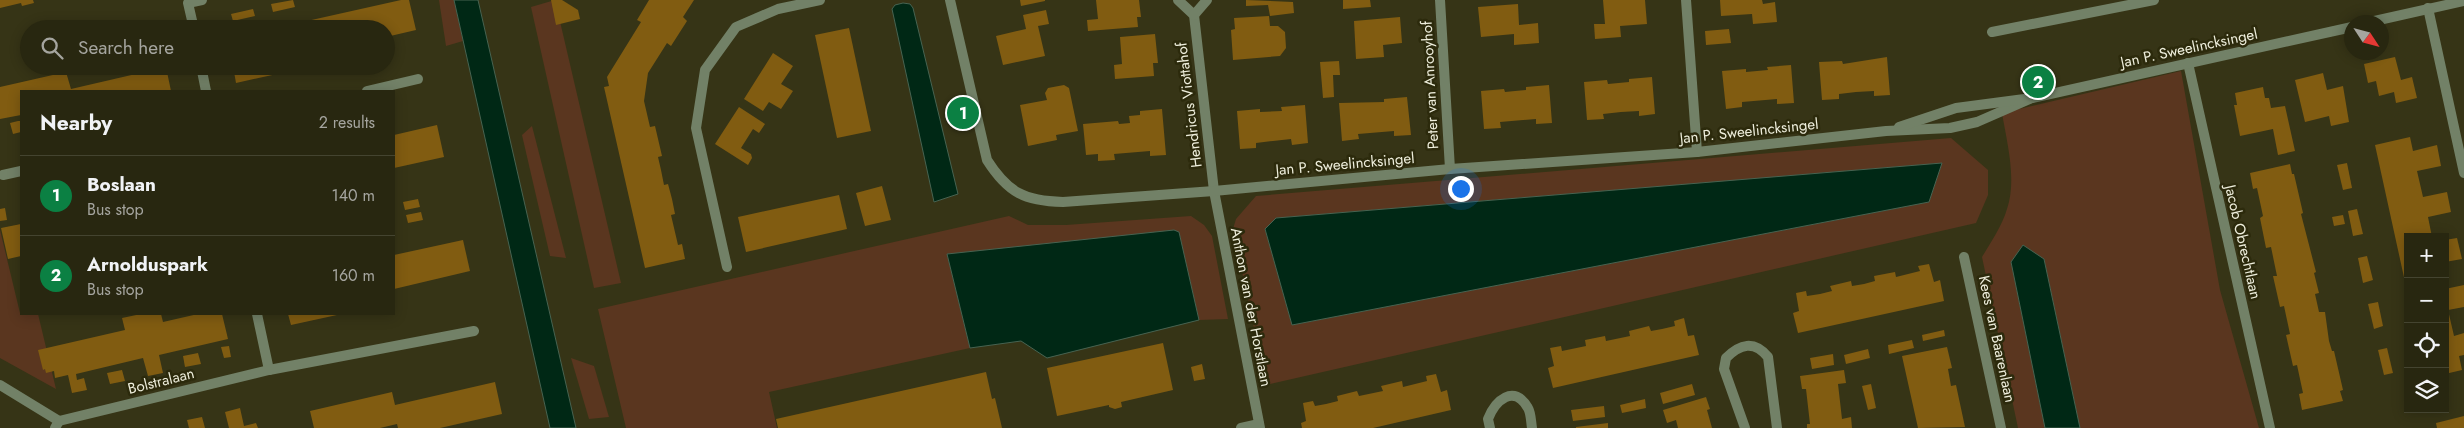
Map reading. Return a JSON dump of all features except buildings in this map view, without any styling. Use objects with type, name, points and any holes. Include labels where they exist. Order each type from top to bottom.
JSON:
[{"type":"street","points":[[192,20],[188,3],[202,0]]},
{"type":"street","points":[[727,267],[696,128],[706,70],[736,27],[778,9],[820,0]]},
{"type":"street","name":"Jan P. Sweelincksingel","points":[[950,0],[988,160],[1009,189],[1040,202],[1214,191],[1450,169],[1696,152],[1886,131],[1959,126],[1977,122],[2032,98]]},
{"type":"street","points":[[1178,0],[1194,16],[1207,0]]},
{"type":"street","name":"Peter van Anrooyhof","points":[[1440,0],[1450,169]]},
{"type":"street","points":[[1686,0],[1696,152]]},
{"type":"street","points":[[1992,32],[2154,0]]},
{"type":"street","points":[[2389,17],[2464,1]]},
{"type":"street","points":[[2428,8],[2464,173]]},
{"type":"street","name":"Hendricus Viottahof","points":[[1194,16],[1214,191]]},
{"type":"street","name":"Jan P. Sweelincksingel","points":[[1886,131],[1956,108],[2032,98],[2344,29]]},
{"type":"street","name":"Jacob Obrechtlaan","points":[[2188,63],[2270,428]]},
{"type":"street","points":[[203,75],[206,90]]},
{"type":"street","points":[[370,90],[418,79]]},
{"type":"street","points":[[2,175],[20,171]]},
{"type":"street","name":"Anthon van der Horstlaan","points":[[1214,191],[1259,426]]},
{"type":"street","name":"Kees van Baarenlaan","points":[[1964,257],[2001,428]]},
{"type":"street","points":[[257,315],[270,370]]},
{"type":"street","name":"Bolstralaan","points":[[57,424],[270,370],[474,331]]},
{"type":"street","points":[[1745,428],[1724,369],[1726,358],[1744,345],[1755,345],[1768,357],[1777,428]]},
{"type":"street","points":[[0,385],[57,424]]},
{"type":"street","points":[[1490,428],[1488,419],[1495,403],[1510,396],[1517,397],[1528,408],[1532,428]]},
{"type":"street","points":[[1241,428],[1259,426]]},
{"type":"shaded area","points":[[439,0],[454,0],[463,41],[446,46]]},
{"type":"shaded area","points":[[454,0],[478,0],[576,428],[550,428]]},
{"type":"shaded area","points":[[555,0],[621,283],[594,288],[531,7]]},
{"type":"shaded area","points":[[910,4],[913,8],[958,194],[934,202],[892,9],[895,5]]},
{"type":"shaded area","points":[[2181,71],[2220,290],[2259,428],[2080,428],[2044,259],[2011,262],[2045,428],[2018,428],[1982,257],[2002,222],[2010,197],[2010,161],[2002,113]]},
{"type":"shaded area","points":[[532,126],[566,258],[550,256],[522,135]]},
{"type":"shaded area","points":[[1951,138],[1988,170],[1988,195],[1976,223],[1266,385],[1233,229],[1236,219],[1256,196]],"holes":[[[1942,163],[1928,202],[1292,325],[1265,229],[1276,218]]]},
{"type":"shaded area","points":[[1942,163],[1929,202],[1292,325],[1265,229],[1276,218]]},
{"type":"shaded area","points":[[1009,216],[1028,225],[1066,225],[1191,216],[1204,225],[1212,236],[1228,319],[1199,320],[1179,233],[947,254],[970,348],[769,392],[777,428],[626,428],[598,309]]},
{"type":"shaded area","points":[[0,230],[20,315],[38,315],[56,389],[0,358]]},
{"type":"shaded area","points":[[1174,230],[1179,232],[1199,320],[1047,358],[1021,341],[970,348],[947,254]]},
{"type":"shaded area","points":[[2023,245],[2044,259],[2080,428],[2045,428],[2011,262]]},
{"type":"shaded area","points":[[571,358],[594,366],[609,417],[589,419]]},
{"type":"place","name":"Arnolduspark","points":[[2038,82]]},
{"type":"place","name":"Boslaan","points":[[963,113]]}]
